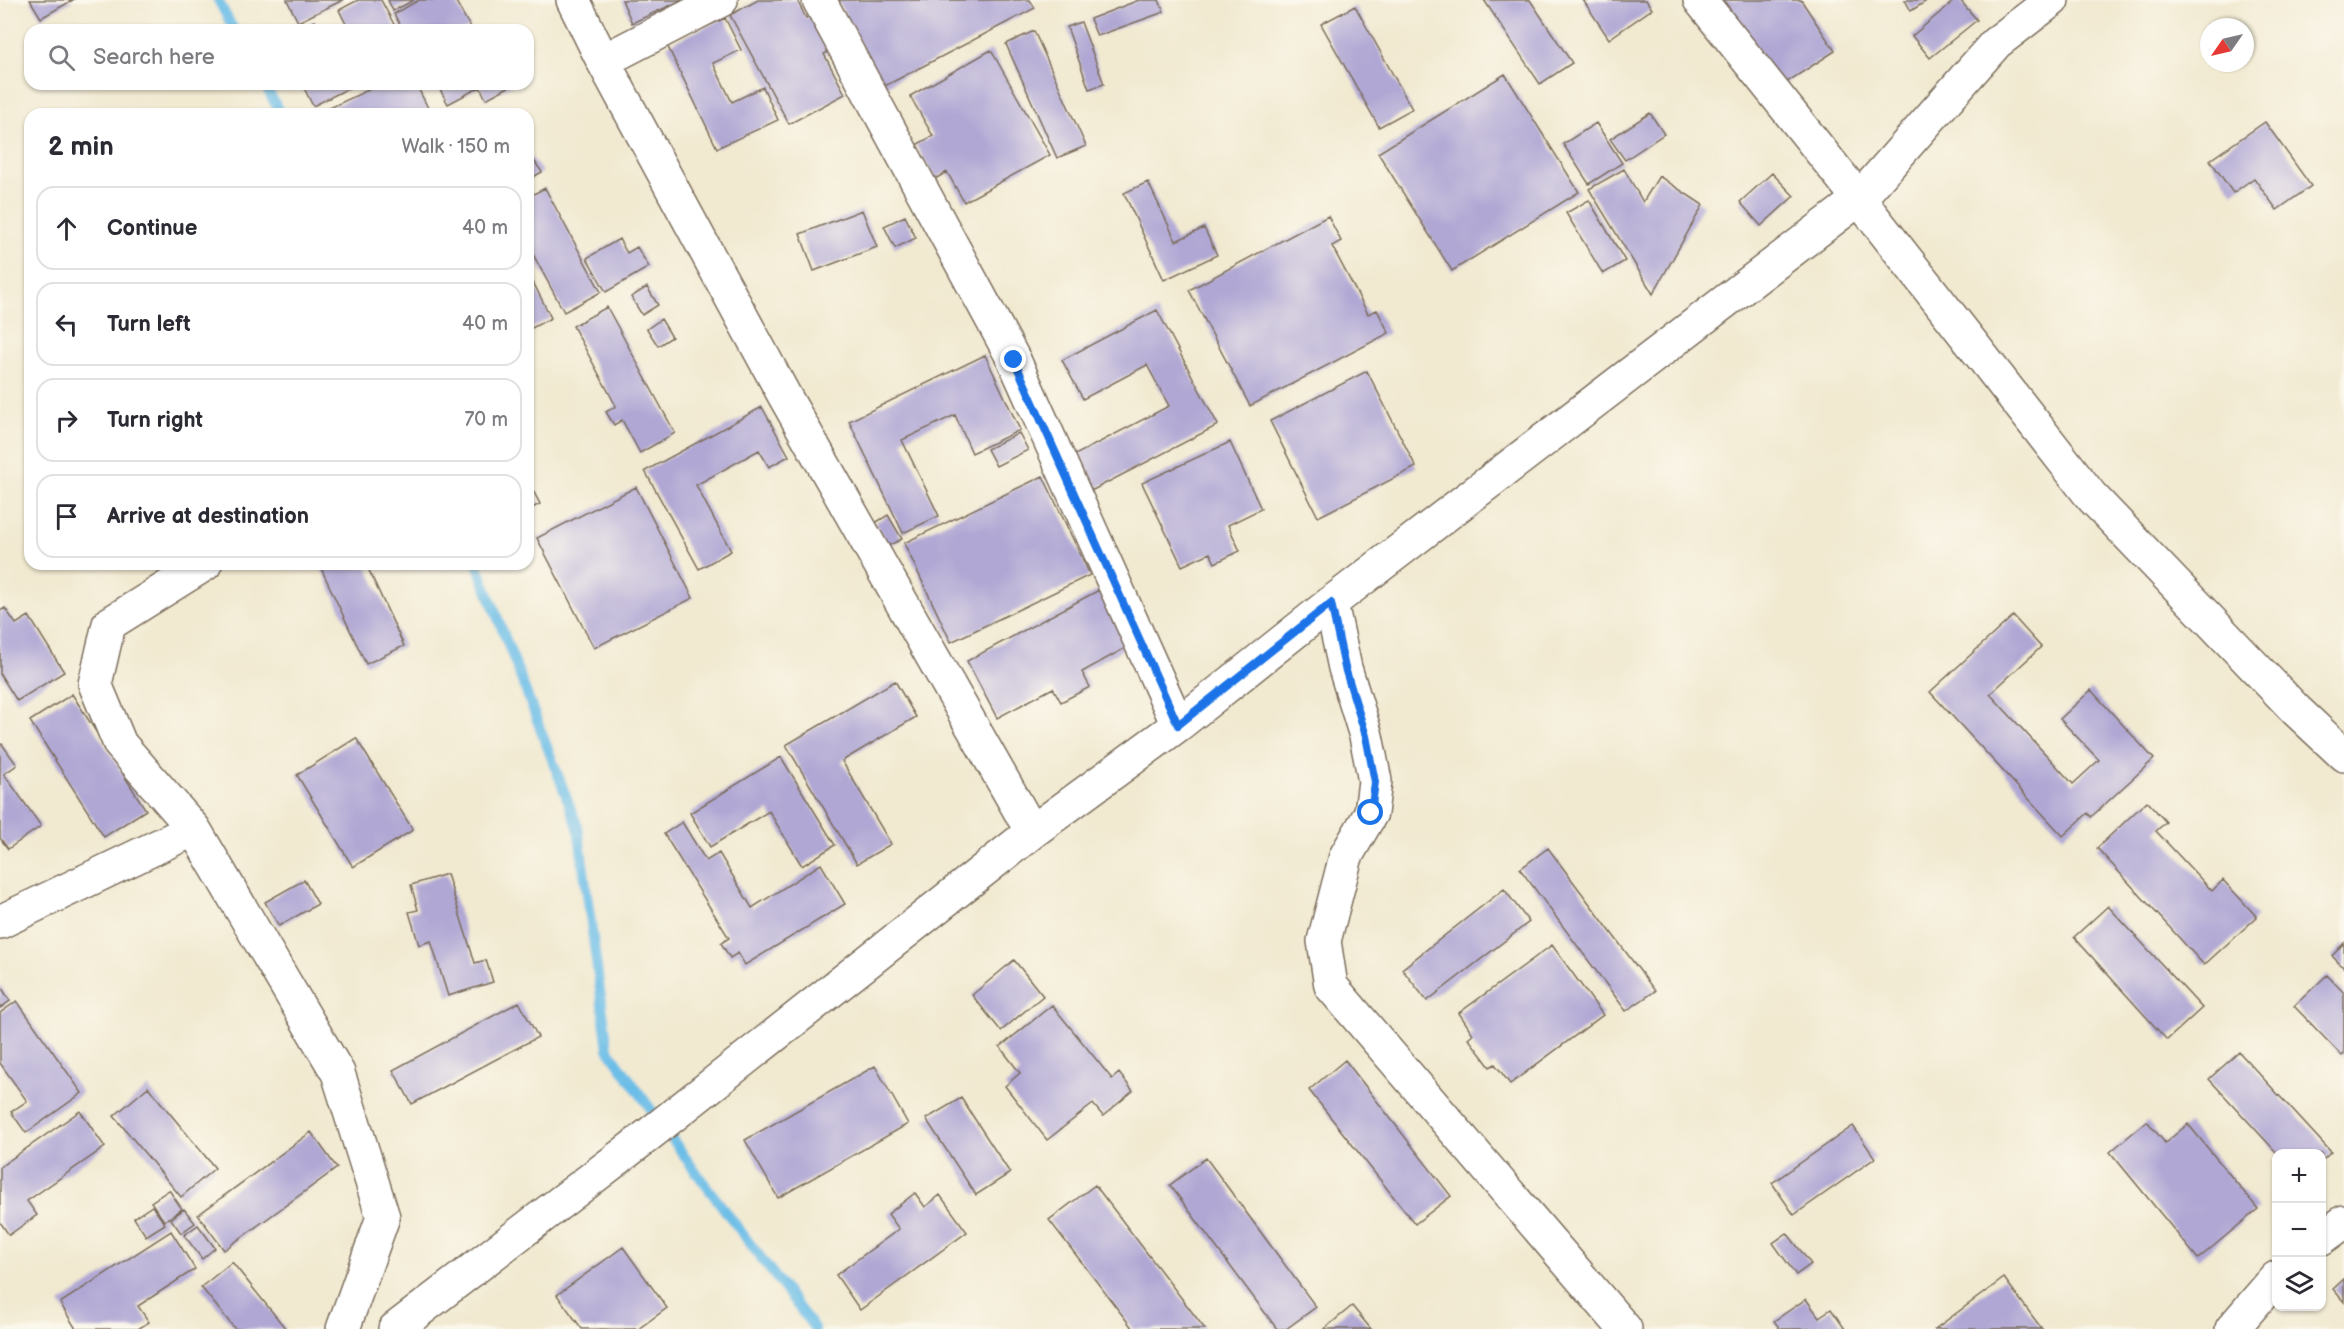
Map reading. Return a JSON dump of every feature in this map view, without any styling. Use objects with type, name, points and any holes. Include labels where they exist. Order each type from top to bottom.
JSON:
[{"type":"street","points":[[573,0],[603,61],[784,395],[1032,832]]},
{"type":"street","points":[[603,61],[721,0]]},
{"type":"street","points":[[819,0],[1014,360],[1178,725]]},
{"type":"street","points":[[1700,0],[2091,495],[2296,710],[2344,755]]},
{"type":"street","points":[[395,1329],[642,1140],[1032,832],[1178,725],[1331,603],[1859,199],[1996,43],[2052,0]]},
{"type":"street","points":[[196,570],[109,624],[96,684],[120,744],[194,829],[338,1072],[383,1217],[343,1329]]},
{"type":"street","points":[[1331,603],[1345,668],[1366,736],[1375,782],[1371,813],[1346,856],[1324,941],[1331,986],[1625,1329]]},
{"type":"street","points":[[0,922],[194,829]]},
{"type":"street","points":[[2326,1235],[2344,1222]]},
{"type":"street","points":[[2232,1329],[2272,1284]]},
{"type":"building","points":[[30,0],[73,0],[41,18]]},
{"type":"building","points":[[287,0],[343,0],[298,22]]},
{"type":"building","points":[[358,0],[381,0],[394,24],[346,24],[339,10]]},
{"type":"building","points":[[388,0],[414,0],[393,11]]},
{"type":"building","points":[[419,0],[455,0],[468,24],[400,24],[394,14]]},
{"type":"building","points":[[622,0],[682,0],[632,23]]},
{"type":"building","points":[[758,0],[797,0],[806,18],[817,12],[836,48],[824,54],[845,94],[789,124],[730,15]]},
{"type":"building","points":[[837,0],[1030,0],[1035,8],[883,87]]},
{"type":"building","points":[[1139,0],[1159,0],[1164,12],[1097,36],[1090,19]]},
{"type":"building","points":[[1484,0],[1530,0],[1572,63],[1540,84]]},
{"type":"building","points":[[1583,0],[1646,0],[1652,9],[1609,39]]},
{"type":"building","points":[[1717,0],[1801,0],[1835,51],[1781,86],[1725,2],[1720,5]]},
{"type":"building","points":[[1905,0],[1928,0],[1911,11]]},
{"type":"building","points":[[1955,0],[1960,0],[1977,20],[1930,58],[1912,36]]},
{"type":"building","points":[[1355,6],[1412,109],[1379,127],[1321,24]]},
{"type":"building","points":[[725,18],[741,50],[713,63],[732,102],[763,87],[778,120],[717,148],[667,45]]},
{"type":"building","points":[[1081,22],[1104,84],[1089,89],[1067,27]]},
{"type":"building","points":[[1034,31],[1086,146],[1057,158],[1006,44]]},
{"type":"building","points":[[991,50],[1050,155],[964,202],[947,172],[935,179],[916,145],[933,136],[910,96]]},
{"type":"building","points":[[1505,74],[1579,192],[1452,271],[1378,153]]},
{"type":"building","points":[[305,90],[345,90],[313,106]]},
{"type":"building","points":[[368,90],[419,90],[428,108],[329,108]]},
{"type":"building","points":[[440,90],[474,90],[448,104]]},
{"type":"building","points":[[482,90],[503,90],[486,99]]},
{"type":"building","points":[[1650,113],[1664,134],[1625,160],[1610,139]]},
{"type":"building","points":[[2265,122],[2311,186],[2277,210],[2254,178],[2233,193],[2210,160]]},
{"type":"building","points":[[1596,123],[1622,163],[1589,184],[1563,144]]},
{"type":"building","points":[[534,161],[542,172],[534,177]]},
{"type":"building","points":[[1624,169],[1643,202],[1659,176],[1703,205],[1653,294],[1589,189]]},
{"type":"building","points":[[1772,173],[1794,196],[1761,226],[1740,202]]},
{"type":"building","points":[[1148,182],[1176,241],[1204,228],[1217,255],[1164,280],[1124,193]]},
{"type":"building","points":[[545,188],[601,292],[564,312],[534,256],[534,194]]},
{"type":"building","points":[[1589,200],[1625,261],[1603,274],[1566,213]]},
{"type":"building","points":[[862,210],[877,247],[814,271],[800,234]]},
{"type":"building","points":[[905,216],[916,238],[895,248],[884,226]]},
{"type":"building","points":[[1328,216],[1341,241],[1332,246],[1368,314],[1377,310],[1389,333],[1250,406],[1189,290]]},
{"type":"building","points":[[619,239],[627,253],[637,247],[649,267],[606,292],[587,258]]},
{"type":"building","points":[[534,284],[551,318],[534,327]]},
{"type":"building","points":[[647,287],[658,305],[642,315],[631,297]]},
{"type":"building","points":[[607,307],[675,433],[640,453],[622,420],[614,425],[606,412],[616,406],[573,326]]},
{"type":"building","points":[[1157,310],[1218,425],[1091,491],[1073,456],[1169,406],[1147,365],[1083,399],[1062,360]]},
{"type":"building","points":[[661,319],[672,337],[658,346],[647,329]]},
{"type":"building","points":[[985,355],[1020,430],[972,453],[955,415],[902,440],[939,516],[903,533],[849,421]]},
{"type":"building","points":[[1367,371],[1416,467],[1318,517],[1270,421]]},
{"type":"building","points":[[762,407],[789,456],[769,467],[759,450],[696,485],[731,551],[699,569],[645,471]]},
{"type":"building","points":[[1019,433],[1028,450],[996,466],[987,449]]},
{"type":"building","points":[[1230,442],[1261,509],[1228,525],[1240,551],[1215,563],[1210,553],[1182,566],[1142,483]]},
{"type":"building","points":[[1043,476],[1090,575],[951,642],[904,543]]},
{"type":"building","points":[[636,487],[693,598],[594,648],[537,538]]},
{"type":"building","points":[[534,492],[540,504],[534,507]]},
{"type":"building","points":[[888,515],[902,539],[888,546],[875,523]]},
{"type":"building","points":[[322,570],[369,570],[404,646],[366,664]]},
{"type":"building","points":[[1099,590],[1129,646],[1082,672],[1090,687],[1061,702],[1053,688],[997,718],[967,661]]},
{"type":"building","points":[[5,608],[16,624],[29,616],[64,672],[17,701],[0,674],[0,611]]},
{"type":"building","points":[[2013,616],[2041,647],[1990,694],[2073,784],[2099,760],[2060,719],[2091,690],[2154,759],[2091,817],[2088,813],[2063,836],[1930,692]]},
{"type":"building","points":[[895,681],[916,717],[842,761],[891,844],[857,864],[786,745]]},
{"type":"building","points":[[72,694],[146,810],[104,837],[30,721]]},
{"type":"building","points":[[356,738],[413,830],[353,867],[297,775]]},
{"type":"building","points":[[2,744],[17,765],[4,774],[41,826],[8,849],[0,838],[0,745]]},
{"type":"building","points":[[781,757],[835,845],[802,866],[769,811],[710,847],[690,813]]},
{"type":"building","points":[[2147,801],[2166,822],[2156,831],[2212,891],[2223,880],[2257,917],[2204,965],[2097,848]]},
{"type":"building","points":[[682,822],[706,861],[719,853],[752,908],[821,864],[845,904],[745,965],[738,953],[730,958],[721,943],[729,938],[664,834]]},
{"type":"building","points":[[1548,848],[1655,991],[1626,1011],[1520,869]]},
{"type":"building","points":[[447,874],[475,963],[486,960],[493,982],[448,996],[431,941],[419,945],[409,912],[418,910],[411,885]]},
{"type":"building","points":[[304,880],[318,904],[279,926],[265,902]]},
{"type":"building","points":[[1504,889],[1529,922],[1427,1001],[1402,969]]},
{"type":"building","points":[[2108,906],[2202,1008],[2167,1040],[2074,937]]},
{"type":"building","points":[[2344,943],[2344,968],[2332,956]]},
{"type":"building","points":[[1552,945],[1603,1015],[1510,1084],[1495,1064],[1490,1067],[1468,1038],[1473,1034],[1459,1013]]},
{"type":"building","points":[[1014,960],[1043,996],[1001,1031],[972,995]]},
{"type":"building","points":[[2327,975],[2344,993],[2344,1054],[2342,1056],[2294,1006]]},
{"type":"building","points":[[0,985],[10,1001],[0,1008]]},
{"type":"building","points":[[17,1001],[82,1093],[26,1133],[11,1112],[27,1101],[0,1063],[0,1013]]},
{"type":"building","points":[[519,1002],[538,1037],[412,1104],[393,1070]]},
{"type":"building","points":[[1052,1005],[1112,1079],[1119,1073],[1133,1091],[1103,1116],[1093,1104],[1047,1140],[1005,1086],[1020,1073],[1000,1047]]},
{"type":"building","points":[[2239,1052],[2331,1152],[2326,1157],[2326,1149],[2273,1149],[2209,1079]]},
{"type":"building","points":[[1345,1060],[1451,1196],[1415,1224],[1309,1090]]},
{"type":"building","points":[[875,1066],[908,1124],[778,1198],[745,1140]]},
{"type":"building","points":[[148,1087],[215,1168],[181,1197],[114,1116]]},
{"type":"building","points":[[961,1098],[1010,1173],[976,1195],[926,1119]]},
{"type":"building","points":[[80,1111],[105,1147],[27,1201],[37,1215],[9,1235],[0,1222],[0,1167]]},
{"type":"building","points":[[2147,1121],[2165,1143],[2188,1124],[2258,1209],[2198,1259],[2110,1152]]},
{"type":"building","points":[[1853,1126],[1875,1158],[1794,1215],[1772,1183]]},
{"type":"building","points":[[311,1132],[337,1168],[224,1250],[198,1215]]},
{"type":"building","points":[[1206,1158],[1316,1307],[1286,1329],[1277,1329],[1170,1185]]},
{"type":"building","points":[[1095,1185],[1205,1329],[1133,1329],[1049,1220]]},
{"type":"building","points":[[169,1190],[182,1209],[164,1221],[151,1202]]},
{"type":"building","points":[[915,1193],[925,1207],[940,1195],[967,1232],[860,1310],[836,1275],[899,1229],[888,1214]]},
{"type":"building","points":[[152,1206],[165,1224],[146,1236],[134,1218]]},
{"type":"building","points":[[184,1209],[195,1223],[181,1233],[171,1219]]},
{"type":"building","points":[[198,1225],[215,1248],[202,1259],[184,1235]]},
{"type":"building","points":[[171,1231],[195,1269],[138,1306],[149,1322],[138,1329],[76,1329],[60,1303]]},
{"type":"building","points":[[1787,1233],[1811,1264],[1796,1275],[1773,1243]]},
{"type":"building","points":[[623,1247],[667,1308],[638,1329],[582,1329],[557,1295]]},
{"type":"building","points":[[232,1262],[286,1329],[235,1329],[201,1287]]},
{"type":"building","points":[[2004,1278],[2042,1329],[1935,1329]]},
{"type":"building","points":[[2344,1279],[2344,1302],[2333,1289]]},
{"type":"building","points":[[1806,1299],[1819,1317],[1831,1309],[1845,1329],[1780,1329],[1774,1321]]},
{"type":"building","points":[[1352,1306],[1371,1329],[1324,1329]]},
{"type":"waterway","points":[[218,0],[231,24]]},
{"type":"waterway","points":[[267,90],[278,108]]},
{"type":"waterway","points":[[479,570],[578,827],[608,1049],[695,1171],[815,1329]]},
{"type":"route","points":[[1014,360],[1178,725],[1331,603],[1345,668],[1366,736],[1375,782],[1371,813]]}]
